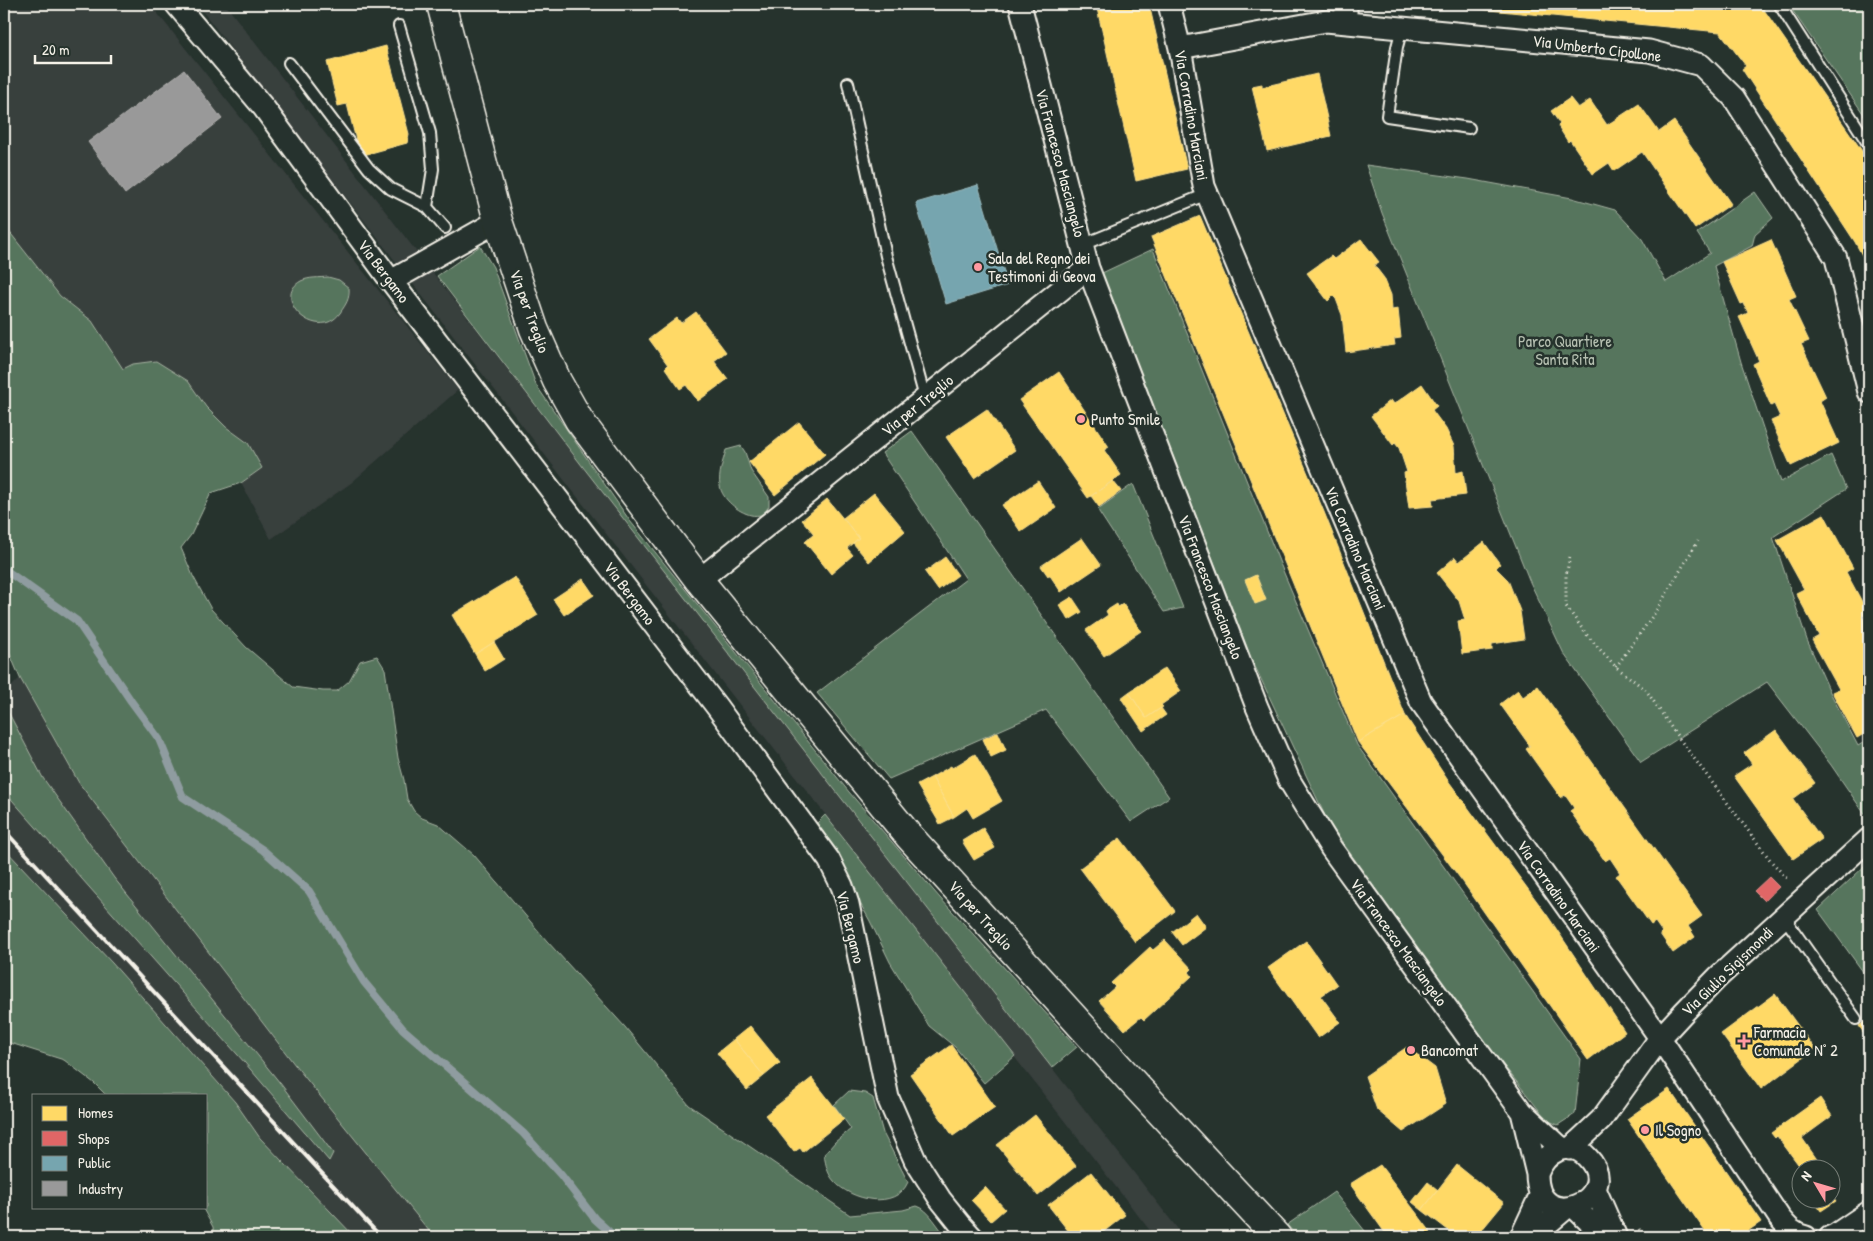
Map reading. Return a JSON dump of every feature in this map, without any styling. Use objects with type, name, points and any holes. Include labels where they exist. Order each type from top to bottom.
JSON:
[{"type":"main road","name":"Via per Treglio","points":[[441,4],[498,221],[534,329],[557,381],[580,420],[700,580],[908,835],[1277,1237]]},
{"type":"street","name":"Via Bergamo","points":[[176,4],[264,108],[391,281],[716,706],[829,860],[842,886],[848,904],[888,1098],[914,1160],[940,1199],[972,1237]]},
{"type":"street","name":"Via Francesco Masciangelo","points":[[1020,4],[1088,268],[1256,707],[1290,780],[1330,848],[1522,1112],[1566,1149]]},
{"type":"street","name":"Via Corradino Marciani","points":[[1169,4],[1180,48],[1204,186],[1421,702],[1660,1038],[1779,1217],[1787,1228],[1797,1235],[1806,1237]]},
{"type":"street","name":"Via Umberto Cipollone","points":[[1180,48],[1326,21],[1346,13],[1402,28],[1649,51],[1701,64],[1734,98],[1836,258],[1869,392]]},
{"type":"street","points":[[391,281],[498,221]]},
{"type":"street","name":"Via per Treglio","points":[[700,580],[1088,268]]},
{"type":"street","name":"Via Giulio Sigismondi","points":[[1566,1149],[1601,1120],[1660,1038],[1718,977],[1869,839]]},
{"type":"street","name":"Via Francesco Masciangelo","points":[[1522,1112],[1539,1184]]},
{"type":"street","points":[[1532,1237],[1570,1208],[1583,1204],[1590,1198],[1595,1180],[1601,1120]]},
{"type":"street","points":[[1521,1237],[1539,1184],[1540,1165],[1553,1152],[1566,1149],[1578,1151],[1586,1156],[1616,1237]]},
{"type":"street","points":[[1539,1184],[1547,1202],[1556,1207],[1570,1208],[1605,1237]]},
{"type":"street","points":[[1830,1237],[1835,1236],[1869,1212]]},
{"type":"lane","points":[[1779,4],[1869,145]]},
{"type":"lane","points":[[399,26],[430,133],[433,169],[427,207]]},
{"type":"lane","points":[[1402,28],[1397,46],[1387,116],[1469,128]]},
{"type":"lane","points":[[289,63],[369,169],[391,189],[427,207],[445,228]]},
{"type":"lane","points":[[848,83],[886,256],[925,398]]},
{"type":"lane","points":[[1082,245],[1207,194]]},
{"type":"lane","points":[[1784,917],[1856,1020]]},
{"type":"path","points":[[1616,667],[1654,614],[1698,541]]},
{"type":"path","points":[[1570,557],[1566,575],[1566,606],[1586,634],[1616,667],[1646,690],[1675,734],[1771,861],[1804,898]]},
{"type":"shaded area","points":[[4,4],[150,4],[458,390],[351,483],[271,539],[241,483],[262,468],[248,443],[226,427],[206,407],[188,381],[156,361],[133,364],[123,369],[92,321],[60,296],[4,225]]},
{"type":"shaded area","points":[[197,4],[225,4],[583,467],[1184,1237],[1155,1237],[565,481]]},
{"type":"shaded area","points":[[20,678],[79,783],[295,1065],[434,1237],[355,1237],[260,1138],[235,1102],[112,963],[4,848],[4,694]]},
{"type":"green space","points":[[1788,4],[1869,4],[1869,122]]},
{"type":"green space","name":"Parco Quartiere Santa Rita","points":[[1366,165],[1468,179],[1572,198],[1615,210],[1642,239],[1666,282],[1710,253],[1697,233],[1755,192],[1773,218],[1755,234],[1752,246],[1714,266],[1741,362],[1781,482],[1831,455],[1846,489],[1773,537],[1807,640],[1830,692],[1858,746],[1869,739],[1869,813],[1866,816],[1831,765],[1767,682],[1641,762],[1564,654],[1530,582],[1382,213]]},
{"type":"green space","points":[[4,225],[60,296],[92,321],[123,369],[133,364],[156,361],[188,381],[206,407],[226,427],[248,443],[262,468],[241,483],[211,493],[191,535],[181,548],[193,576],[211,609],[246,647],[293,687],[323,691],[337,691],[349,681],[360,661],[377,656],[385,669],[398,758],[407,799],[414,811],[422,818],[438,824],[474,855],[547,941],[625,1027],[689,1105],[850,1215],[903,1210],[917,1206],[929,1215],[947,1237],[434,1237],[295,1065],[79,783],[20,678],[4,640]]},
{"type":"green space","points":[[480,246],[493,267],[536,385],[630,521],[849,792],[940,898],[1077,1047],[1052,1068],[583,467],[437,276]]},
{"type":"green space","points":[[1153,249],[1281,566],[1357,745],[1581,1059],[1575,1114],[1558,1125],[1547,1120],[1481,1037],[1328,822],[1252,660],[1102,273]]},
{"type":"green space","points":[[328,277],[339,280],[349,288],[347,301],[340,313],[330,321],[320,323],[309,321],[300,315],[294,307],[291,298],[293,289],[301,281],[311,278]]},
{"type":"green space","points":[[912,431],[1169,797],[1131,822],[1046,710],[889,779],[817,693],[966,579],[882,453]]},
{"type":"green space","points":[[741,446],[751,471],[769,497],[769,506],[763,515],[752,515],[741,511],[727,500],[721,491],[721,468],[726,450]]},
{"type":"green space","points":[[1133,484],[1183,608],[1164,612],[1099,512],[1098,509]]},
{"type":"green space","points":[[4,704],[43,778],[114,878],[280,1083],[333,1153],[329,1161],[245,1063],[4,791]]},
{"type":"green space","points":[[825,815],[1015,1056],[984,1083],[955,1047],[929,1026],[890,962],[870,921],[816,824]]},
{"type":"green space","points":[[4,848],[112,963],[235,1102],[260,1138],[355,1237],[214,1237],[213,1227],[203,1208],[208,1208],[208,1094],[105,1094],[64,1060],[4,1041]]},
{"type":"green space","points":[[1869,862],[1869,980],[1818,910]]},
{"type":"green space","points":[[849,1091],[865,1093],[873,1098],[883,1133],[908,1182],[902,1191],[894,1197],[872,1200],[861,1197],[841,1188],[828,1172],[824,1155],[835,1142],[851,1129],[834,1105]]},
{"type":"green space","points":[[1334,1192],[1369,1236],[1298,1237],[1287,1225]]},
{"type":"building: Homes","points":[[1096,4],[1149,4],[1187,169],[1136,181]]},
{"type":"building: Homes","points":[[1426,4],[1760,4],[1869,161],[1869,280],[1864,259],[1855,242],[1742,69],[1746,66],[1720,32]]},
{"type":"building: Homes","points":[[386,46],[409,134],[407,143],[360,156],[347,104],[338,106],[327,62]]},
{"type":"building: Homes","points":[[1317,74],[1331,136],[1267,151],[1252,86],[1262,84],[1262,87]]},
{"type":"building: Homes","points":[[1570,98],[1578,108],[1590,100],[1607,125],[1639,104],[1659,132],[1674,121],[1731,204],[1695,229],[1642,152],[1614,171],[1609,163],[1593,174],[1570,140],[1568,142],[1558,126],[1560,124],[1551,111]]},
{"type":"building: Homes","points":[[1200,216],[1324,512],[1405,715],[1358,742],[1151,237]]},
{"type":"building: Homes","points":[[1361,239],[1379,262],[1374,265],[1384,278],[1391,295],[1392,310],[1398,309],[1401,338],[1394,339],[1395,345],[1346,352],[1342,315],[1336,299],[1333,296],[1328,301],[1307,273],[1331,256],[1334,259]]},
{"type":"building: Homes","points":[[1771,240],[1796,296],[1789,299],[1809,341],[1801,344],[1826,397],[1820,401],[1839,443],[1791,466],[1771,421],[1780,417],[1774,404],[1771,406],[1753,364],[1759,361],[1739,317],[1748,313],[1744,303],[1741,304],[1722,262]]},
{"type":"building: Homes","points":[[696,312],[726,352],[714,361],[728,379],[698,401],[686,385],[680,389],[665,368],[668,365],[649,339],[677,318],[681,323]]},
{"type":"building: Homes","points":[[1059,372],[1109,447],[1104,450],[1121,475],[1088,498],[1019,400]]},
{"type":"building: Homes","points":[[1422,384],[1437,406],[1432,410],[1446,429],[1454,446],[1456,473],[1463,471],[1466,495],[1432,499],[1433,506],[1409,508],[1404,473],[1407,472],[1399,448],[1395,443],[1393,445],[1371,416],[1391,400],[1394,404]]},
{"type":"building: Homes","points":[[987,409],[1015,450],[974,478],[946,437]]},
{"type":"building: Homes","points":[[799,422],[825,454],[775,495],[749,462]]},
{"type":"building: Homes","points":[[1038,481],[1056,508],[1021,532],[1002,505]]},
{"type":"building: Homes","points":[[1113,481],[1121,491],[1099,507],[1091,496]]},
{"type":"building: Homes","points":[[874,493],[905,531],[869,562],[853,543],[859,538],[843,518]]},
{"type":"building: Homes","points":[[827,499],[859,538],[847,548],[853,555],[831,574],[805,542],[814,534],[802,520]]},
{"type":"building: Homes","points":[[1824,514],[1853,568],[1846,572],[1868,613],[1862,616],[1869,630],[1869,731],[1857,738],[1832,692],[1839,689],[1812,640],[1819,636],[1796,593],[1804,589],[1777,540]]},
{"type":"building: Homes","points":[[1082,538],[1101,565],[1061,592],[1041,566]]},
{"type":"building: Homes","points":[[1484,542],[1500,564],[1496,568],[1508,580],[1520,611],[1524,639],[1492,644],[1492,650],[1462,654],[1458,621],[1465,620],[1459,601],[1437,573],[1455,557],[1459,562]]},
{"type":"building: Homes","points":[[945,557],[958,575],[938,590],[925,572]]},
{"type":"building: Homes","points":[[1256,575],[1266,600],[1255,604],[1245,580]]},
{"type":"building: Homes","points":[[515,577],[538,615],[475,654],[452,615]]},
{"type":"building: Homes","points":[[583,579],[594,595],[564,615],[553,599]]},
{"type":"building: Homes","points":[[1072,597],[1082,612],[1069,620],[1059,605]]},
{"type":"building: Homes","points":[[1117,604],[1118,607],[1123,604],[1141,631],[1104,656],[1086,630],[1108,615],[1106,611]]},
{"type":"building: Homes","points":[[494,642],[504,659],[485,671],[475,654]]},
{"type":"building: Homes","points":[[1165,668],[1181,691],[1161,705],[1163,707],[1146,718],[1129,692]]},
{"type":"building: Homes","points":[[1538,686],[1702,916],[1688,926],[1695,937],[1673,953],[1660,934],[1662,932],[1655,922],[1651,925],[1616,876],[1620,873],[1610,858],[1605,861],[1570,811],[1574,808],[1565,795],[1561,798],[1526,749],[1530,746],[1500,704],[1518,690],[1523,697]]},
{"type":"building: Homes","points":[[1129,692],[1146,718],[1161,708],[1166,715],[1143,731],[1121,698]]},
{"type":"building: Homes","points":[[1405,715],[1447,779],[1547,915],[1625,1032],[1588,1060],[1463,882],[1358,742]]},
{"type":"building: Homes","points":[[1776,730],[1815,783],[1793,799],[1822,839],[1793,859],[1734,776],[1752,764],[1744,753]]},
{"type":"building: Homes","points":[[998,732],[1006,750],[991,757],[983,739]]},
{"type":"building: Homes","points":[[975,754],[1002,801],[973,818],[967,808],[954,817],[932,777]]},
{"type":"building: Homes","points":[[932,777],[954,817],[940,824],[917,785]]},
{"type":"building: Homes","points":[[983,828],[995,848],[974,860],[962,841]]},
{"type":"building: Homes","points":[[1120,838],[1175,911],[1135,942],[1080,868]]},
{"type":"building: Homes","points":[[1196,913],[1206,927],[1182,945],[1172,932]]},
{"type":"building: Homes","points":[[1165,940],[1192,969],[1189,972],[1192,976],[1144,1020],[1141,1017],[1125,1030],[1099,1001],[1115,987],[1111,983],[1150,947],[1153,950]]},
{"type":"building: Homes","points":[[1306,941],[1337,985],[1321,996],[1340,1022],[1318,1038],[1268,968]]},
{"type":"building: Homes","points":[[1775,994],[1815,1049],[1761,1089],[1721,1034]]},
{"type":"building: Homes","points":[[1869,1019],[1869,1040],[1859,1026]]},
{"type":"building: Homes","points":[[750,1026],[780,1063],[764,1076],[734,1039]]},
{"type":"building: Homes","points":[[734,1039],[764,1076],[747,1090],[717,1053]]},
{"type":"building: Homes","points":[[951,1045],[995,1107],[953,1136],[910,1074]]},
{"type":"building: Homes","points":[[1407,1047],[1435,1068],[1446,1104],[1403,1132],[1377,1110],[1365,1076]]},
{"type":"building: Homes","points":[[812,1078],[844,1119],[803,1152],[800,1148],[794,1152],[765,1115]]},
{"type":"building: Homes","points":[[1669,1089],[1761,1222],[1739,1237],[1709,1237],[1627,1119]]},
{"type":"building: Homes","points":[[1820,1098],[1832,1116],[1802,1138],[1816,1158],[1794,1158],[1777,1136],[1775,1138],[1771,1133]]},
{"type":"building: Homes","points":[[1035,1115],[1076,1166],[1038,1196],[997,1145]]},
{"type":"building: Homes","points":[[1380,1165],[1431,1232],[1423,1237],[1388,1237],[1350,1184]]},
{"type":"building: Homes","points":[[1457,1165],[1504,1203],[1476,1237],[1457,1237],[1422,1210]]},
{"type":"building: Homes","points":[[1091,1172],[1125,1215],[1097,1237],[1073,1237],[1048,1205]]},
{"type":"building: Homes","points":[[1428,1182],[1438,1190],[1422,1210],[1412,1202]]},
{"type":"building: Homes","points":[[985,1187],[1005,1209],[991,1221],[971,1200]]},
{"type":"building: Shops","points":[[1769,877],[1779,887],[1764,901],[1754,891]]},
{"type":"building: Public","points":[[978,185],[1008,285],[946,304],[916,203]]},
{"type":"building: Industry","points":[[184,70],[222,119],[125,194],[88,142]]},
{"type":"waterway","points":[[4,569],[77,621],[159,739],[183,797],[263,850],[309,891],[364,982],[403,1029],[523,1133],[561,1175],[595,1219],[615,1237]]},
{"type":"railway","points":[[4,830],[381,1237]]},
{"type":"place","name":"Sala del Regno dei Testimoni di Geova","points":[[978,267]]},
{"type":"place","name":"Punto Smile","points":[[1081,419]]},
{"type":"place","name":"Farmacia Comunale N° 2","points":[[1744,1041]]},
{"type":"place","name":"Bancomat","points":[[1411,1050]]},
{"type":"place","name":"Il Sogno","points":[[1645,1130]]}]
